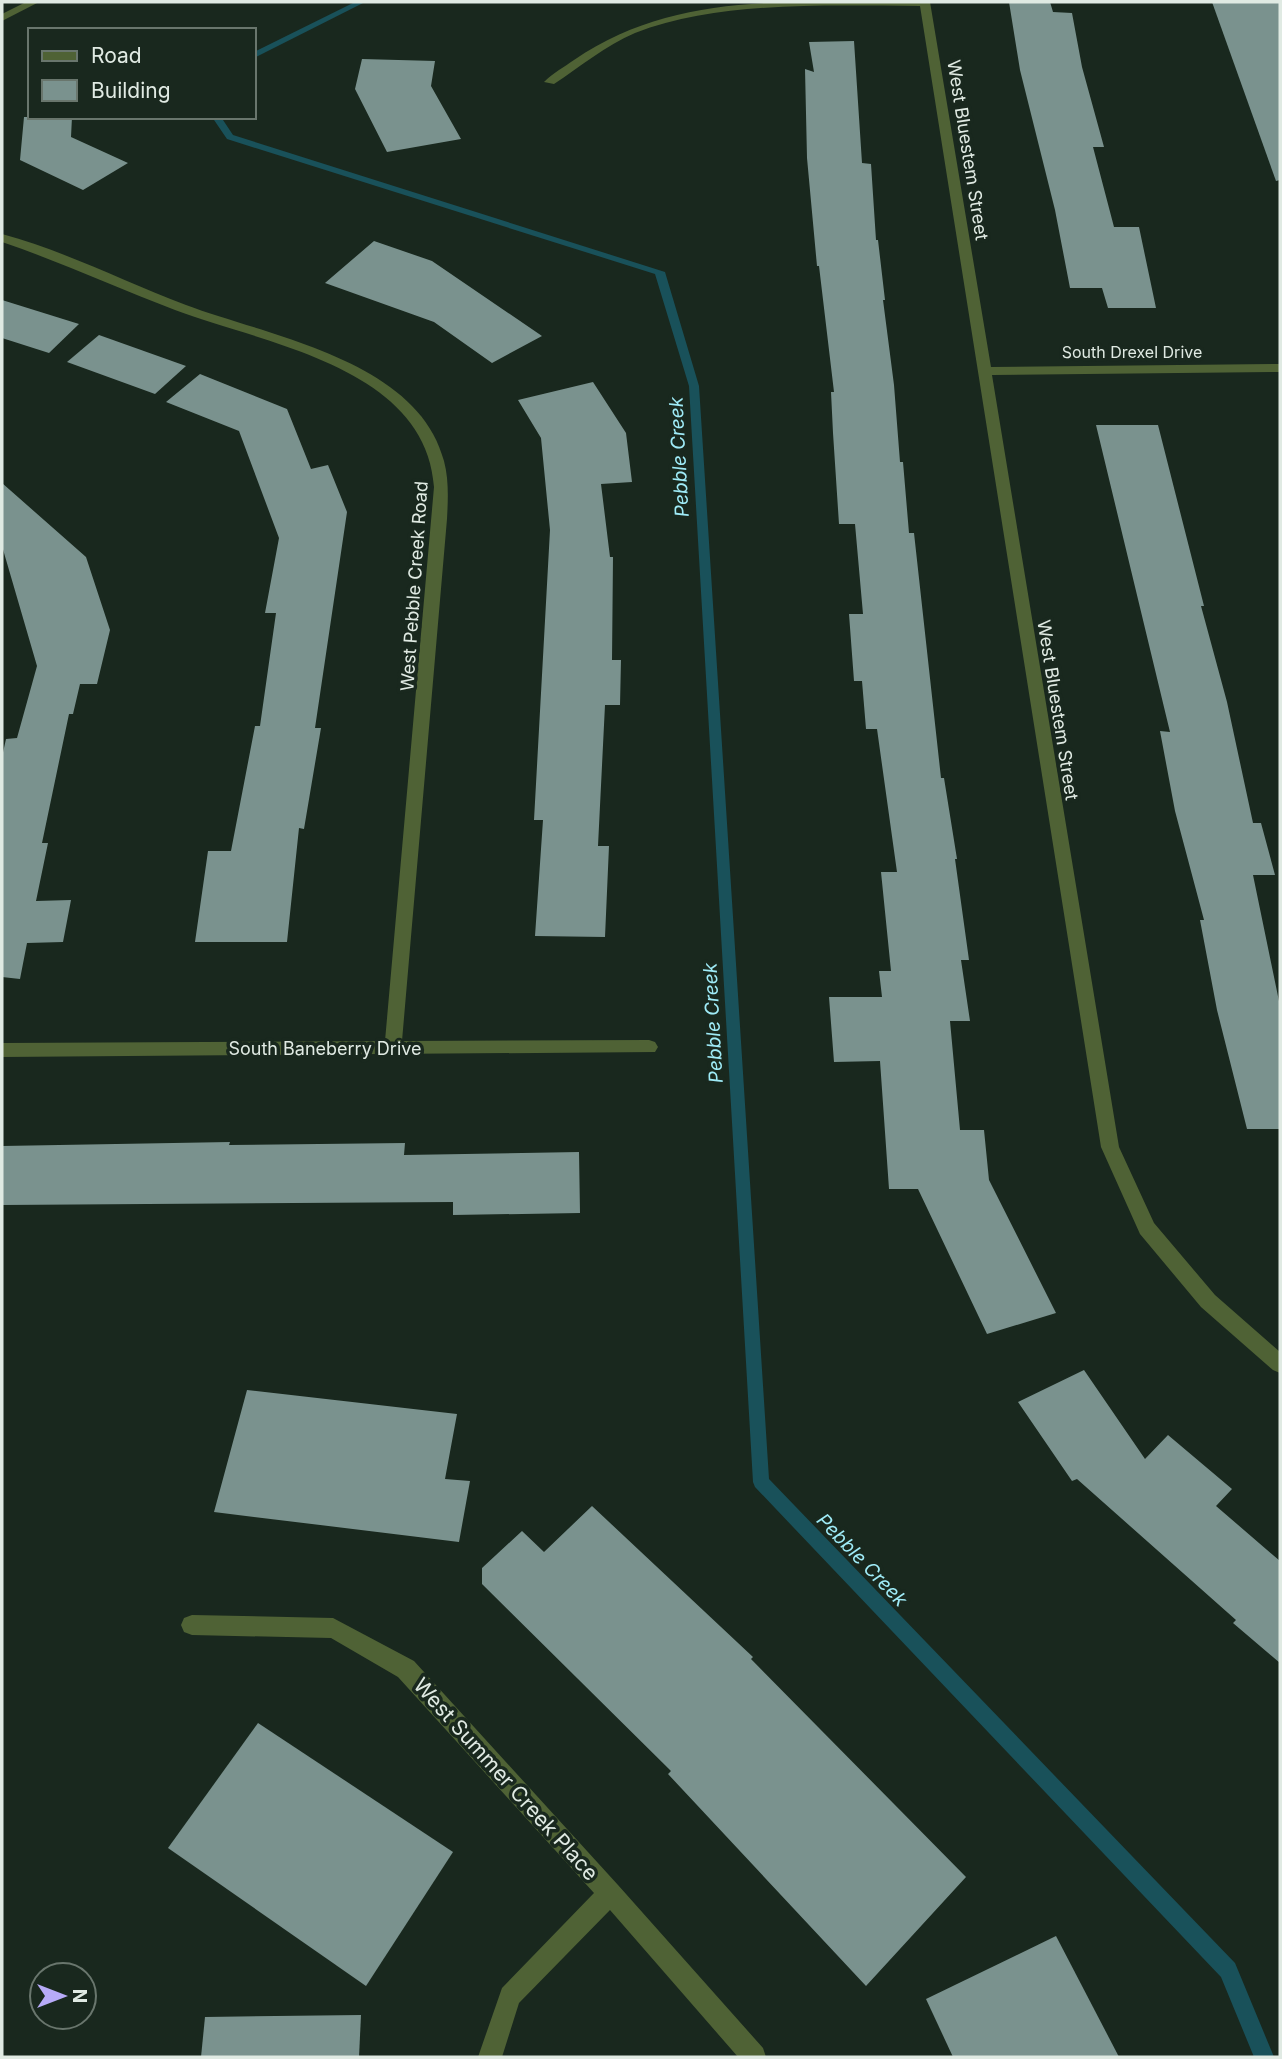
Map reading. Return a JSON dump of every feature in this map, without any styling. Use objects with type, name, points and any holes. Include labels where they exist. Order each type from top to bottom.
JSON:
[{"type":"street","points":[[2,18],[34,2]]},
{"type":"street","points":[[550,82],[629,32],[650,23],[710,7],[763,2],[925,3]]},
{"type":"street","name":"West Bluestem Street","points":[[925,3],[1110,1147],[1147,1228],[1208,1301],[1280,1364]]},
{"type":"street","name":"West Pebble Creek Road","points":[[2,238],[206,317],[275,337],[324,357],[370,380],[407,410],[430,442],[442,472],[440,519],[393,1047]]},
{"type":"street","name":"South Drexel Drive","points":[[983,371],[1280,368]]},
{"type":"street","name":"South Baneberry Drive","points":[[2,1051],[649,1047]]},
{"type":"street","name":"West Summer Creek Place","points":[[192,1625],[333,1628],[406,1669],[610,1893],[754,2057]]},
{"type":"street","points":[[490,2057],[509,1996],[610,1893]]},
{"type":"building","points":[[1009,2],[1050,2],[1053,12],[1072,13],[1082,67],[1104,147],[1093,147],[1114,227],[1139,227],[1156,308],[1108,308],[1102,288],[1070,288],[1055,210],[1020,70]]},
{"type":"building","points":[[1212,2],[1280,2],[1280,180],[1276,181]]},
{"type":"building","points":[[854,41],[862,163],[871,164],[876,240],[885,300],[900,462],[903,462],[909,533],[914,533],[941,778],[944,778],[957,859],[969,960],[961,960],[970,1021],[950,1021],[960,1130],[984,1130],[989,1180],[1056,1313],[987,1334],[918,1189],[889,1189],[880,1061],[834,1062],[829,997],[882,997],[879,971],[891,971],[881,872],[897,872],[877,729],[866,729],[862,681],[854,681],[849,614],[863,614],[855,524],[839,524],[831,392],[834,392],[817,266],[807,158],[805,69],[814,72],[809,42]]},
{"type":"building","points":[[362,59],[435,61],[431,86],[461,139],[387,152],[355,89]]},
{"type":"building","points":[[24,117],[28,117],[72,119],[71,137],[128,163],[83,190],[20,160]]},
{"type":"building","points":[[374,241],[432,261],[542,336],[492,363],[434,322],[325,283]]},
{"type":"building","points":[[2,300],[79,324],[49,353],[2,338]]},
{"type":"building","points":[[99,335],[186,366],[155,394],[67,362]]},
{"type":"building","points":[[200,374],[287,409],[311,469],[328,465],[347,512],[315,728],[321,728],[304,829],[299,828],[287,942],[195,942],[208,851],[231,851],[255,726],[260,726],[276,613],[265,613],[279,538],[239,431],[166,402]]},
{"type":"building","points":[[593,382],[626,433],[632,482],[601,484],[610,557],[613,557],[612,660],[621,660],[620,705],[605,705],[598,846],[609,846],[605,937],[535,936],[543,820],[534,820],[550,530],[541,438],[518,400]]},
{"type":"building","points":[[1096,425],[1158,425],[1227,702],[1253,823],[1261,823],[1275,875],[1253,875],[1280,1006],[1280,1129],[1247,1129],[1217,1010],[1200,920],[1204,920],[1175,811],[1160,731],[1170,732]]},
{"type":"building","points":[[2,483],[86,557],[110,630],[97,684],[80,684],[73,714],[69,714],[42,843],[48,843],[36,901],[71,900],[63,942],[27,943],[20,979],[2,977],[2,757],[6,739],[17,738],[37,666],[2,546]]},
{"type":"building","points":[[230,1142],[229,1145],[405,1143],[404,1155],[579,1152],[580,1213],[453,1215],[453,1202],[2,1205],[2,1146]]},
{"type":"building","points":[[1084,1370],[1145,1459],[1168,1435],[1232,1489],[1216,1506],[1280,1561],[1280,1663],[1233,1623],[1236,1620],[1077,1479],[1072,1481],[1018,1402]]},
{"type":"building","points":[[247,1390],[457,1414],[445,1479],[470,1481],[459,1542],[214,1512]]},
{"type":"building","points":[[592,1506],[753,1657],[751,1659],[966,1877],[866,1986],[668,1774],[671,1771],[482,1584],[482,1568],[522,1531],[544,1552]]},
{"type":"building","points":[[258,1723],[453,1852],[366,1986],[168,1848]]},
{"type":"building","points":[[1056,1936],[1119,2057],[953,2057],[926,1999]]},
{"type":"building","points":[[361,2015],[359,2057],[201,2057],[205,2017]]},
{"type":"waterway","name":"Pebble Creek","points":[[256,54],[361,2]]},
{"type":"waterway","name":"Pebble Creek","points":[[217,119],[230,137],[660,272],[694,386],[761,1482],[1228,1970],[1264,2057]]}]
